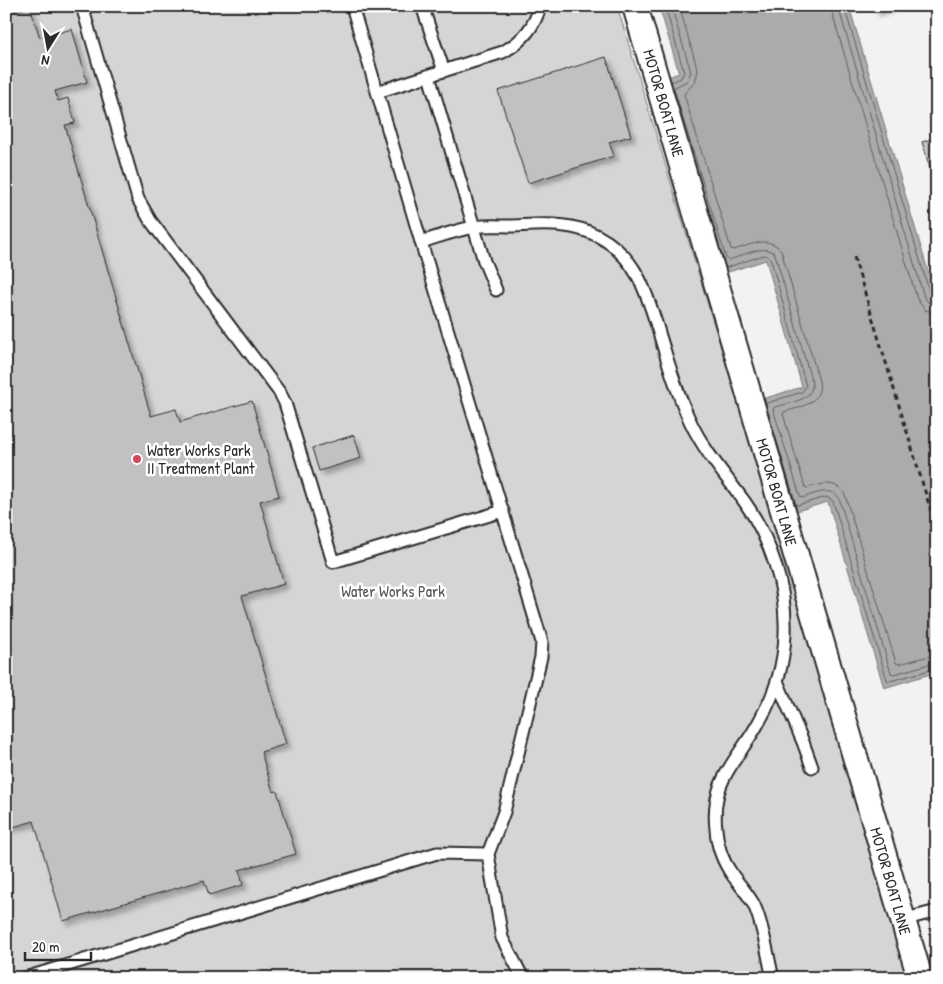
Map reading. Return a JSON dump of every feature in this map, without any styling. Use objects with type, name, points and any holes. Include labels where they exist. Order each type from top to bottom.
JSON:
[{"type":"street","name":"MOTOR BOAT LANE","points":[[635,6],[920,978]]},
{"type":"lane","points":[[82,6],[138,199],[150,220],[280,393],[285,403],[333,562],[503,511]]},
{"type":"lane","points":[[352,6],[542,642],[541,657],[504,812],[488,854],[502,938],[523,978]]},
{"type":"lane","points":[[422,6],[444,71]]},
{"type":"lane","points":[[377,92],[514,47],[525,36],[535,21],[540,6]]},
{"type":"lane","points":[[429,76],[484,261],[496,290]]},
{"type":"lane","points":[[421,242],[474,227],[572,226],[600,237],[615,247],[634,268],[646,291],[673,377],[691,423],[713,460],[755,520],[774,562],[783,602],[785,633],[777,682],[760,722],[724,776],[718,791],[715,817],[717,836],[722,854],[733,876],[748,894],[758,915],[773,978]]},
{"type":"lane","points":[[777,682],[812,767]]},
{"type":"lane","points":[[25,978],[437,853],[488,854]]},
{"type":"lane","points":[[902,920],[937,911]]},
{"type":"path","points":[[854,257],[937,531]]},
{"type":"green space","name":"Water Works Park","points":[[6,6],[617,6],[913,978],[6,978]]},
{"type":"water","points":[[659,6],[849,6],[937,301],[937,672],[884,688],[828,502],[793,512],[759,400],[802,387],[766,260],[719,275],[660,80],[679,73]]},
{"type":"building","points":[[874,6],[891,6],[875,12]]},
{"type":"building","name":"Water Works Park II Treatment Plant","points":[[30,7],[40,38],[72,29],[87,82],[55,91],[58,101],[68,98],[75,123],[65,125],[151,416],[176,409],[180,422],[252,401],[279,496],[260,501],[284,584],[242,596],[286,744],[261,752],[273,792],[277,791],[296,854],[239,870],[243,885],[209,895],[204,880],[63,921],[34,821],[6,829],[6,14]]},
{"type":"building","points":[[606,57],[631,136],[609,142],[614,156],[528,183],[498,91]]},
{"type":"building","points":[[937,137],[937,177],[933,178],[922,142]]},
{"type":"building","points":[[354,435],[361,458],[319,471],[312,448]]},
{"type":"place","name":"Water Works Park II Treatment Plant","points":[[137,459]]}]
